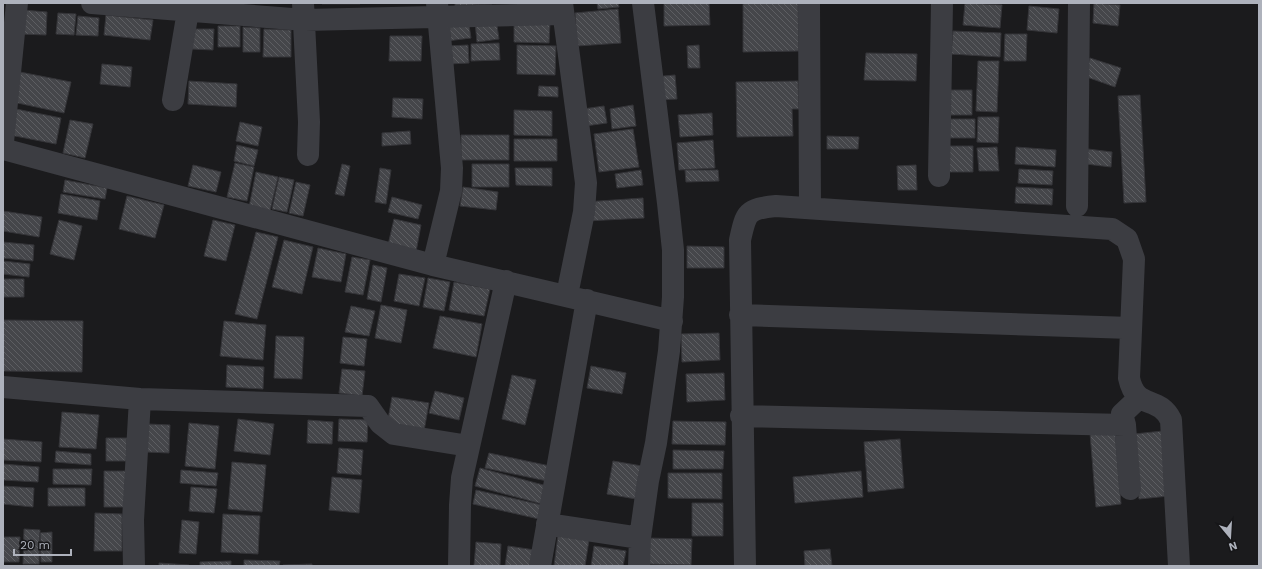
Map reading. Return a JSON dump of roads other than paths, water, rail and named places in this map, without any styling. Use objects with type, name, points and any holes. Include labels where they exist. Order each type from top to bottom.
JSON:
[{"type":"street","points":[[3,142],[17,3]]},
{"type":"street","points":[[92,3],[147,5],[188,11],[304,12],[562,8],[586,183],[577,297],[547,524],[540,566]]},
{"type":"street","points":[[639,566],[640,538],[648,481],[656,443],[672,321],[673,250],[643,3]]},
{"type":"street","points":[[809,3],[810,208]]},
{"type":"street","points":[[939,176],[942,3]]},
{"type":"street","points":[[1077,206],[1079,3]]},
{"type":"street","points":[[433,264],[451,191],[452,176],[437,10]]},
{"type":"street","points":[[173,100],[188,11]]},
{"type":"street","points":[[304,12],[309,122],[308,155]]},
{"type":"street","points":[[3,149],[433,264],[577,297],[672,321]]},
{"type":"street","points":[[745,566],[741,416],[740,240],[745,218],[756,208],[776,206],[1112,229],[1127,239],[1134,259],[1129,378],[1131,390],[1139,398],[1158,405],[1167,412],[1171,420],[1180,566]]},
{"type":"street","points":[[459,566],[460,498],[466,456],[506,281]]},
{"type":"street","points":[[740,315],[1131,328]]},
{"type":"street","points":[[3,387],[140,399],[368,406],[380,423],[394,434],[469,446]]},
{"type":"street","points":[[1130,490],[1125,425],[1122,414],[1139,398]]},
{"type":"street","points":[[134,566],[133,520],[140,399]]},
{"type":"street","points":[[741,416],[1125,425]]},
{"type":"street","points":[[547,524],[640,538]]}]
